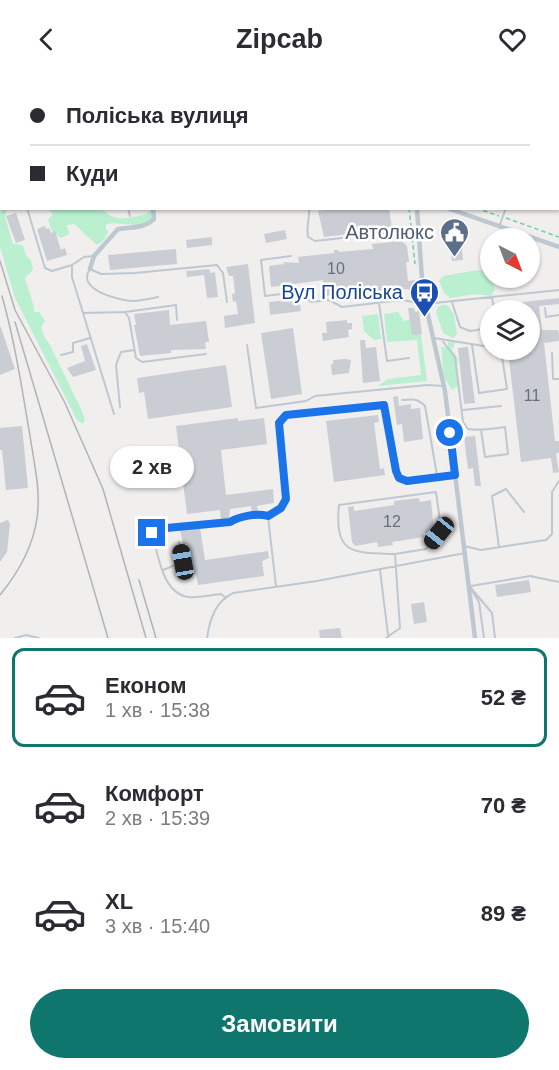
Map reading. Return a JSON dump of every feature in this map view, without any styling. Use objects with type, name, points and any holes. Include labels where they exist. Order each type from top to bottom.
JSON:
[{"type":"street","points":[[90,269],[94,256],[117,229],[150,223],[154,219],[153,210]]},
{"type":"street","points":[[417,210],[426,304],[444,386],[475,638]]},
{"type":"street","points":[[453,210],[559,247]]},
{"type":"lane","points":[[28,210],[45,268],[52,271],[72,265],[84,257],[94,256]]},
{"type":"lane","points":[[128,210],[130,216]]},
{"type":"lane","points":[[309,210],[310,215],[306,224],[308,237],[315,241],[397,232]]},
{"type":"lane","points":[[499,226],[505,210]]},
{"type":"lane","points":[[291,256],[261,260],[265,296],[298,292],[311,302],[329,300],[342,307],[402,300],[426,304],[452,302],[559,290]]},
{"type":"lane","points":[[72,265],[72,277],[90,338],[105,378],[114,414]]},
{"type":"lane","points":[[158,297],[132,301],[91,288],[86,281],[86,274],[90,269],[101,274],[135,273],[217,265],[223,273],[227,302]]},
{"type":"lane","points":[[452,302],[460,327],[470,331],[480,329]]},
{"type":"lane","points":[[379,303],[387,361],[409,358]]},
{"type":"lane","points":[[83,313],[125,312],[176,305],[177,320]]},
{"type":"lane","points":[[545,308],[546,317],[559,315]]},
{"type":"lane","points":[[125,312],[129,318],[136,358],[142,362],[206,354]]},
{"type":"lane","points":[[433,337],[480,345]]},
{"type":"lane","points":[[61,355],[73,352],[73,343],[90,338]]},
{"type":"lane","points":[[441,339],[455,357],[464,422],[468,429],[505,427],[508,454],[485,456],[481,430]]},
{"type":"lane","points":[[247,345],[256,408],[306,401],[315,396],[428,385],[444,386]]},
{"type":"lane","points":[[472,345],[479,393],[507,389],[503,360]]},
{"type":"lane","points":[[120,406],[116,365],[121,352],[134,350]]},
{"type":"lane","points":[[552,353],[553,379],[559,379]]},
{"type":"lane","points":[[402,400],[420,401],[424,406],[436,475]]},
{"type":"lane","points":[[225,597],[221,594],[187,597],[174,592],[168,584],[152,533],[156,529],[268,516],[281,508],[286,499],[279,423],[286,415],[384,405],[399,478],[407,481],[436,475],[455,475]]},
{"type":"lane","points":[[462,410],[501,406]]},
{"type":"lane","points":[[464,546],[481,550],[546,540],[552,534],[552,492],[558,483]]},
{"type":"lane","points":[[499,548],[492,496],[506,489],[524,512]]},
{"type":"lane","points":[[436,492],[441,528],[439,533],[426,549],[395,554],[355,552],[346,545],[339,535],[339,505],[436,492]]},
{"type":"lane","points":[[268,516],[276,586]]},
{"type":"lane","points":[[164,570],[183,562],[179,542]]},
{"type":"lane","points":[[207,638],[216,606],[225,597],[234,593],[380,570],[465,553]]},
{"type":"lane","points":[[380,570],[387,637],[400,628],[395,554]]},
{"type":"lane","points":[[469,586],[530,576],[559,582]]},
{"type":"lane","points":[[469,586],[478,602],[484,638]]},
{"type":"lane","points":[[469,586],[492,613],[495,638]]},
{"type":"lane","points":[[15,638],[26,635],[39,638]]},
{"type":"path","points":[[409,210],[415,265]]},
{"type":"path","points":[[482,210],[559,237]]},
{"type":"green space","points":[[0,210],[7,210],[5,217],[13,244],[23,245],[26,256],[31,260],[33,270],[25,278],[34,312],[39,312],[45,321],[41,327],[44,336],[82,411],[85,420],[83,424],[77,420],[15,298],[0,247]]},
{"type":"green space","points":[[48,210],[104,210],[112,217],[118,218],[147,214],[149,210],[156,214],[151,220],[140,225],[107,224],[105,227],[108,232],[104,240],[97,245],[74,224],[67,225],[69,234],[61,238],[52,231],[48,220],[53,214]]},
{"type":"green space","points":[[480,270],[480,288],[494,288],[495,290],[490,297],[476,294],[450,298],[444,293],[439,281],[443,276]]},
{"type":"green space","points":[[442,305],[447,305],[454,314],[457,334],[453,338],[443,333],[436,312]]},
{"type":"green space","points":[[398,312],[404,321],[410,319],[421,334],[427,381],[378,386],[388,379],[421,375],[417,340],[387,342],[384,314]]},
{"type":"green space","points":[[378,314],[381,339],[374,340],[364,331],[362,316]]},
{"type":"green space","points":[[448,341],[455,343],[452,350],[458,359],[456,369],[458,386],[452,390],[444,377],[441,347],[448,347]]},
{"type":"building","points":[[389,210],[392,229],[324,237],[318,211]]},
{"type":"building","points":[[16,213],[25,240],[16,243],[6,216]]},
{"type":"building","points":[[45,226],[51,233],[55,231],[61,250],[65,248],[67,255],[47,261],[37,229]]},
{"type":"building","points":[[285,230],[287,239],[266,243],[264,234]]},
{"type":"building","points":[[461,236],[463,260],[452,261],[451,237]]},
{"type":"building","points":[[212,237],[212,245],[187,248],[186,240]]},
{"type":"building","points":[[402,241],[407,246],[408,281],[415,280],[417,297],[410,298],[409,289],[324,296],[323,280],[271,287],[269,266],[284,264],[283,262],[299,263],[298,257],[334,253],[334,250],[339,252],[373,249],[372,244]]},
{"type":"building","points":[[176,249],[177,264],[110,270],[108,255]]},
{"type":"building","points":[[248,264],[255,323],[225,328],[224,316],[238,314],[236,301],[233,302],[232,294],[235,293],[233,276],[229,276],[226,267]]},
{"type":"building","points":[[209,269],[210,273],[215,272],[218,297],[207,298],[204,275],[187,277],[186,271]]},
{"type":"building","points":[[559,298],[559,304],[540,306],[540,300]]},
{"type":"building","points":[[299,299],[301,311],[270,315],[269,302]]},
{"type":"building","points":[[408,308],[414,308],[415,312],[419,311],[422,334],[412,335]]},
{"type":"building","points":[[169,310],[170,325],[206,321],[209,342],[205,342],[206,349],[171,350],[171,353],[140,356],[134,314]]},
{"type":"building","points":[[540,314],[542,330],[558,330],[559,335],[559,341],[544,343],[555,441],[559,441],[559,453],[556,453],[559,472],[553,473],[551,458],[521,462],[509,360],[540,360]]},
{"type":"building","points":[[347,320],[347,323],[352,323],[352,329],[348,330],[349,337],[323,341],[322,333],[327,333],[326,322]]},
{"type":"building","points":[[0,325],[15,369],[0,375]]},
{"type":"building","points":[[293,328],[302,394],[271,399],[261,333]]},
{"type":"building","points":[[360,340],[365,340],[366,348],[376,347],[380,381],[363,383]]},
{"type":"building","points":[[87,344],[96,370],[73,377],[67,368],[85,361],[81,346]]},
{"type":"building","points":[[468,347],[475,403],[464,404],[458,348]]},
{"type":"building","points":[[333,360],[351,360],[349,373],[332,375]]},
{"type":"building","points":[[226,365],[232,407],[148,419],[144,392],[139,393],[137,378]]},
{"type":"building","points":[[398,396],[399,406],[411,404],[411,409],[420,408],[423,439],[404,442],[402,424],[397,425],[393,397]]},
{"type":"building","points":[[378,415],[379,422],[374,423],[380,469],[384,468],[385,475],[334,482],[326,421]]},
{"type":"building","points":[[238,418],[238,421],[264,418],[267,444],[221,450],[226,495],[273,489],[274,503],[257,506],[258,511],[252,512],[251,506],[230,509],[229,519],[221,519],[220,510],[187,514],[176,426]]},
{"type":"building","points":[[22,426],[28,488],[6,490],[2,450],[0,450],[0,428]]},
{"type":"building","points":[[475,436],[481,486],[475,486],[473,468],[468,469],[464,437]]},
{"type":"building","points":[[419,498],[420,502],[431,500],[434,532],[423,533],[424,537],[392,542],[393,545],[378,547],[377,542],[355,546],[352,542],[348,507],[354,506],[354,511],[394,505],[394,501]]},
{"type":"building","points":[[8,520],[10,524],[7,552],[0,562],[0,523]]},
{"type":"building","points":[[200,528],[205,560],[268,551],[269,558],[262,561],[264,576],[198,585],[196,574],[186,576],[185,569],[190,568],[187,544],[183,544],[180,530]]},
{"type":"building","points":[[529,580],[531,592],[497,597],[495,585]]},
{"type":"building","points":[[424,602],[427,622],[414,624],[411,604]]},
{"type":"building","points":[[340,628],[342,638],[320,638],[319,630]]},
{"type":"railway","points":[[0,261],[15,310],[65,403],[103,489],[146,638]]},
{"type":"railway","points":[[0,595],[19,569],[28,549],[35,529],[38,497],[21,383],[2,296]]},
{"type":"railway","points":[[15,322],[108,638]]},
{"type":"railway","points":[[139,580],[156,638]]},
{"type":"place","name":"Автолюкс","points":[[455,258]]},
{"type":"place","name":"Вул Поліська","points":[[424,318]]},
{"type":"route","points":[[152,533],[156,529],[268,516],[281,508],[286,499],[279,423],[286,415],[317,410],[384,405],[396,471],[399,478],[407,481],[436,475],[442,477],[455,475],[450,433]]}]
